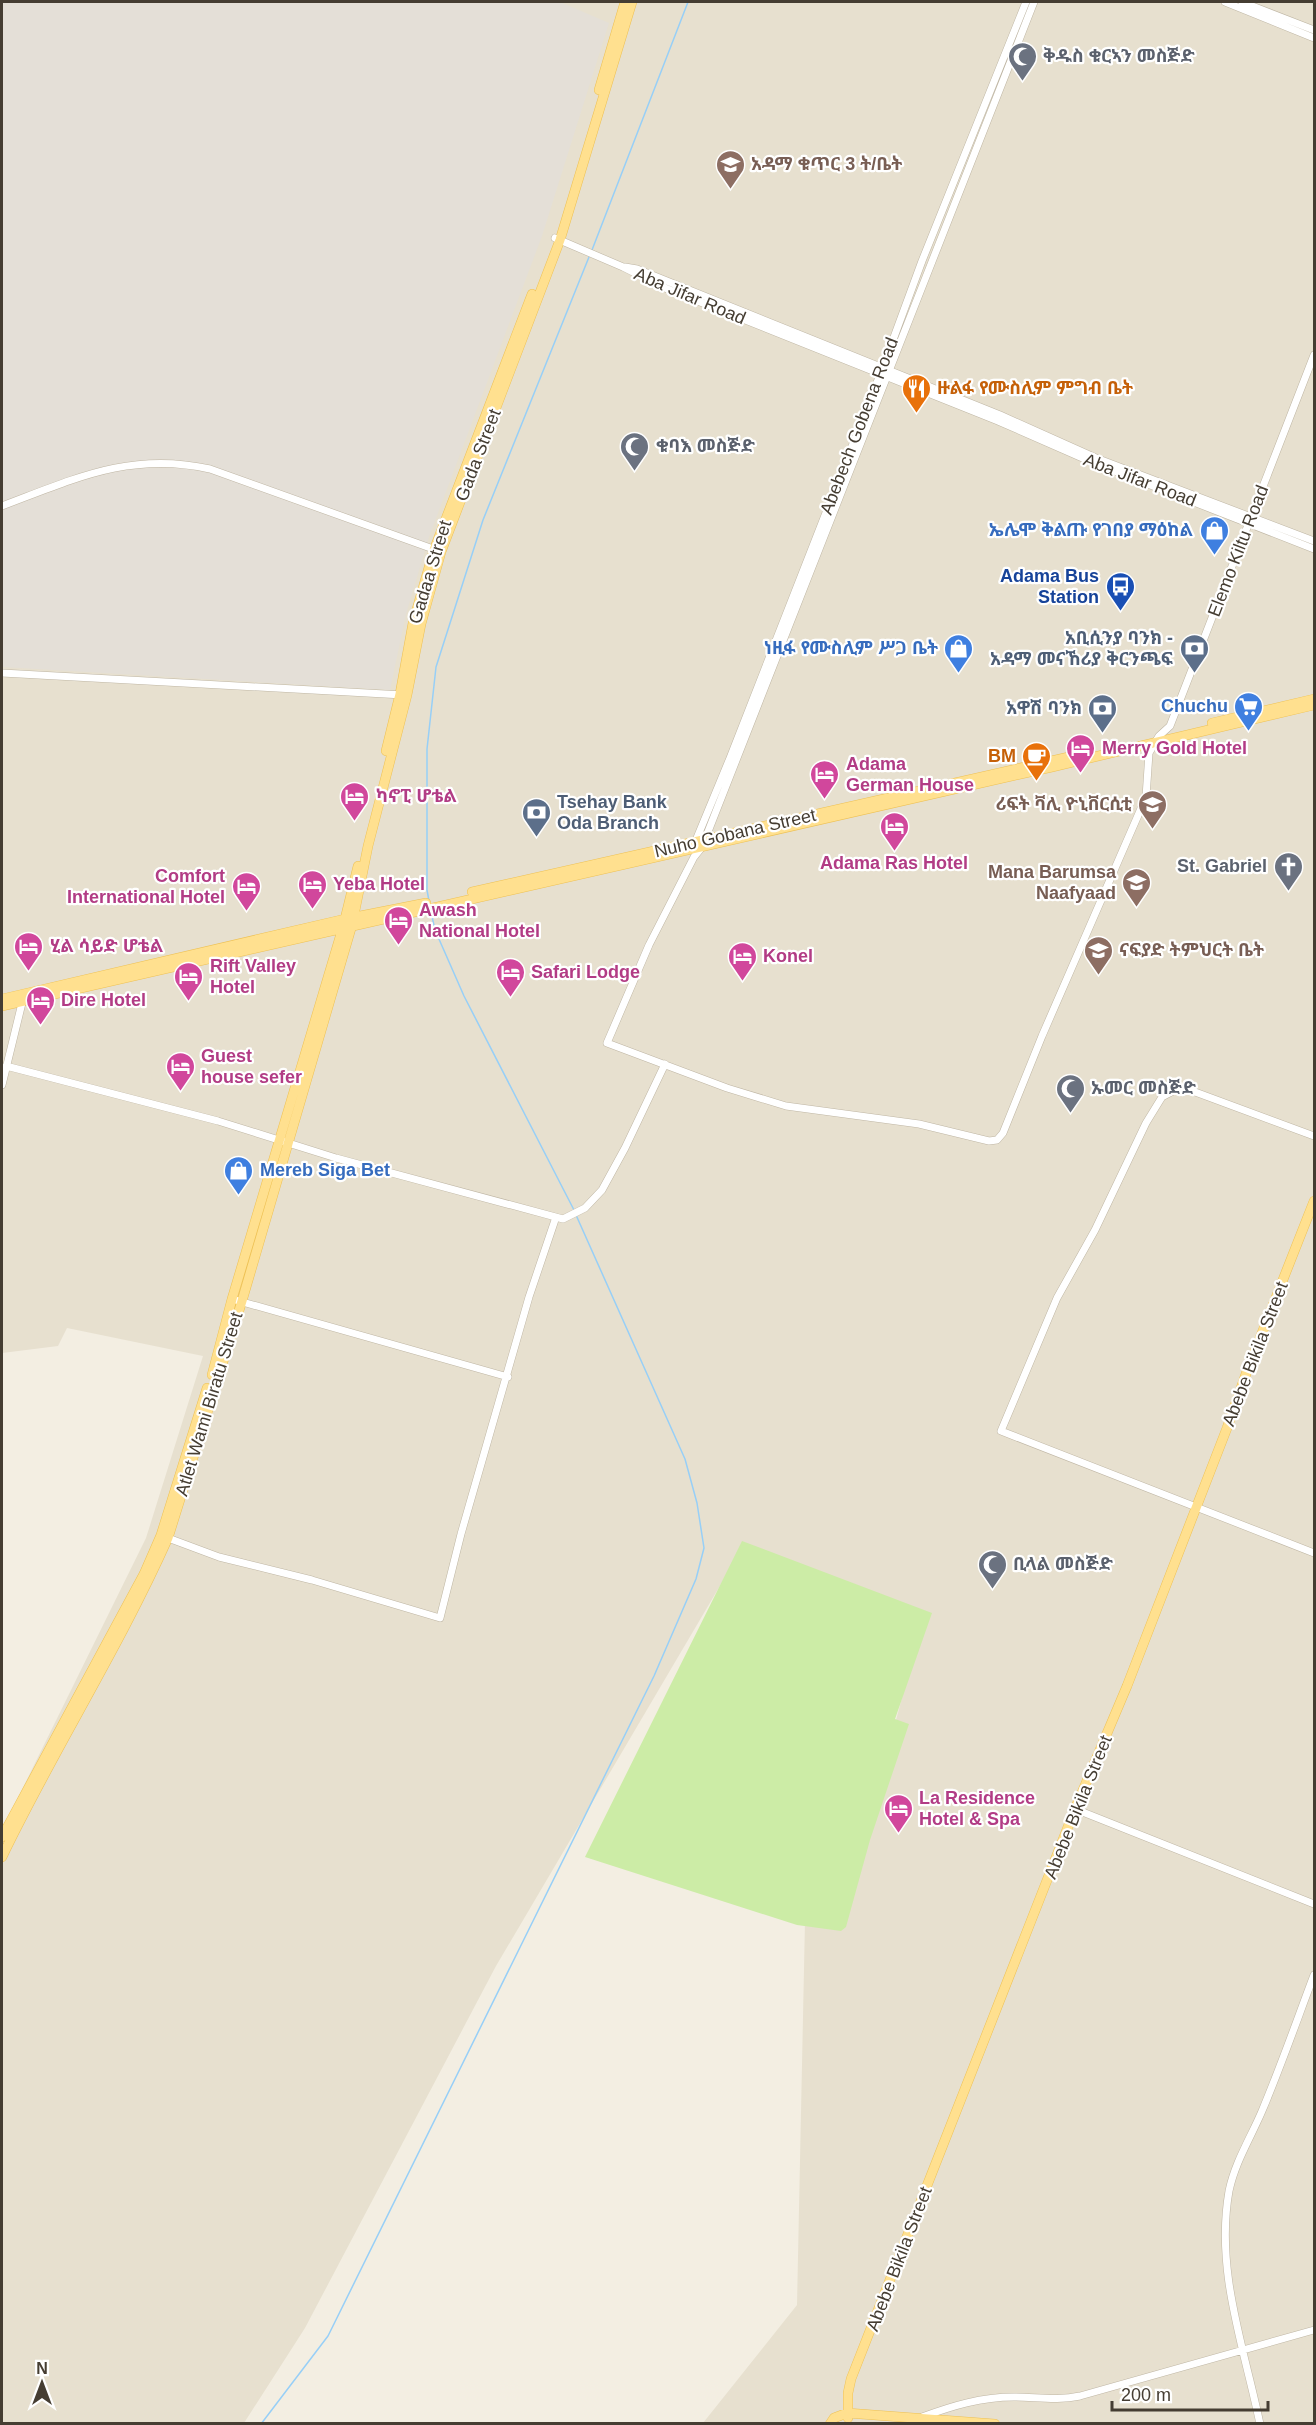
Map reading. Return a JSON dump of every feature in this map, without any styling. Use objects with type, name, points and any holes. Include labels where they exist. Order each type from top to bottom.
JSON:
[{"type":"main road","points":[[557,239],[625,2]]},
{"type":"main road","points":[[557,239],[632,2]]},
{"type":"main road","name":"Gadaa Street","points":[[348,922],[404,695],[416,612],[437,551],[557,239]]},
{"type":"main road","name":"Nuho Gobana Street","points":[[24,997],[348,922],[698,847],[1156,739],[1314,699]]},
{"type":"main road","name":"Nuho Gobana Street","points":[[1156,739],[1314,705]]},
{"type":"main road","name":"Atlet Wami Biratu Street","points":[[2,1837],[120,1620],[161,1535],[213,1371],[232,1299],[283,1141],[348,922]]},
{"type":"main road","points":[[2,999],[24,997]]},
{"type":"main road","points":[[2,1006],[24,997]]},
{"type":"main road","name":"Atlet Wami Biratu Street","points":[[2,1857],[117,1642],[168,1538],[242,1301],[283,1141]]},
{"type":"main road","name":"Abebe Bikila Street","points":[[847,2415],[851,2379],[1075,1809],[1115,1716],[1314,1201]]},
{"type":"main road","points":[[830,2424],[834,2418],[858,2414],[995,2424]]},
{"type":"main road","points":[[839,2424],[847,2415]]},
{"type":"main road","points":[[847,2415],[931,2424]]},
{"type":"street","name":"Abebech Gobena Road","points":[[885,372],[922,261],[1026,2]]},
{"type":"street","name":"Abebech Gobena Road","points":[[665,1064],[607,1043],[649,945],[698,847],[1034,2]]},
{"type":"street","points":[[1224,2],[1314,38]]},
{"type":"street","points":[[1242,2],[1314,30]]},
{"type":"street","name":"Aba Jifar Road","points":[[557,239],[665,288],[885,372],[1084,459],[1314,542]]},
{"type":"street","name":"Elemo Kiltu Road","points":[[1156,739],[1170,726],[1314,355]]},
{"type":"street","points":[[2,506],[92,472],[127,465],[183,463],[210,469],[437,551]]},
{"type":"street","name":"Aba Jifar Road","points":[[1250,519],[1314,549]]},
{"type":"street","points":[[2,673],[404,695]]},
{"type":"street","points":[[6,1066],[218,1121],[336,1158],[560,1218],[585,1208],[602,1190],[665,1064],[727,1088],[786,1106],[919,1124],[988,1141],[997,1140],[1003,1133],[1042,1036],[1146,797],[1148,758],[1156,739]]},
{"type":"street","points":[[2,1085],[24,997]]},
{"type":"street","points":[[1314,1136],[1187,1089],[1179,1088],[1162,1097],[1146,1123],[1095,1230],[1057,1298],[1000,1431],[1314,1553]]},
{"type":"street","points":[[168,1538],[219,1557],[312,1580],[440,1618],[461,1534],[508,1377],[529,1297],[560,1218]]},
{"type":"street","points":[[232,1299],[508,1377]]},
{"type":"street","points":[[1075,1809],[1314,1904]]},
{"type":"street","points":[[1260,2424],[1232,2308],[1226,2255],[1229,2192],[1234,2171],[1262,2112],[1314,1975]]},
{"type":"street","points":[[922,2418],[976,2400],[1013,2397],[1067,2399],[1314,2330]]},
{"type":"shaded area","points":[[2,2],[1314,2],[1314,2423],[703,2423],[797,2305],[805,1921],[841,1927],[924,1615],[744,1545],[496,1966],[305,2328],[244,2423],[2,2423],[2,1830],[146,1538],[203,1356],[67,1328],[58,1346],[2,1353]]},
{"type":"shaded area","points":[[2,2],[560,2],[609,23],[542,236],[429,537],[406,614],[390,690],[2,667]]},
{"type":"green space","points":[[742,1541],[932,1613],[895,1719],[909,1724],[870,1840],[846,1927],[841,1931],[797,1925],[585,1857]]},
{"type":"waterway","points":[[592,250],[688,2]]},
{"type":"waterway","points":[[429,901],[427,890],[427,749],[436,667],[483,520],[589,257]]},
{"type":"waterway","points":[[431,912],[435,930],[464,996],[574,1210]]},
{"type":"waterway","points":[[261,2424],[328,2336],[654,1676],[696,1579],[704,1548],[697,1503],[685,1459],[576,1215]]},
{"type":"place","name":"ቅዱስ ቁርኣን መስጅድ","points":[[1022,82]]},
{"type":"place","name":"አዳማ ቁጥር 3 ት/ቤት","points":[[730,190]]},
{"type":"place","name":"ዙልፋ የሙስሊም ምግብ ቤት","points":[[916,414]]},
{"type":"place","name":"ቁባእ መስጅድ","points":[[635,472]]},
{"type":"place","name":"ኤሌሞ ቅልጡ የገበያ ማዕከል","points":[[1214,556]]},
{"type":"place","name":"Adama Bus Station","points":[[1120,612]]},
{"type":"place","name":"ነዚፋ የሙስሊም ሥጋ ቤት","points":[[959,674]]},
{"type":"place","name":"አቢሲንያ ባንክ - አዳማ መናኸሪያ ቅርንጫፍ","points":[[1194,674]]},
{"type":"place","name":"Chuchu","points":[[1249,732]]},
{"type":"place","name":"አዋሽ ባንክ","points":[[1103,734]]},
{"type":"place","name":"Merry Gold Hotel","points":[[1081,774]]},
{"type":"place","name":"BM","points":[[1037,782]]},
{"type":"place","name":"Adama German House","points":[[825,800]]},
{"type":"place","name":"ካኖፒ ሆቴል","points":[[355,822]]},
{"type":"place","name":"ሪፍት ቫሊ ዮኒቨርሲቲ","points":[[1153,830]]},
{"type":"place","name":"Tsehay Bank Oda Branch","points":[[536,838]]},
{"type":"place","name":"Adama Ras Hotel","points":[[894,852]]},
{"type":"place","name":"St. Gabriel","points":[[1288,892]]},
{"type":"place","name":"Mana Barumsa Naafyaad","points":[[1137,908]]},
{"type":"place","name":"Yeba Hotel","points":[[312,910]]},
{"type":"place","name":"Comfort International Hotel","points":[[246,912]]},
{"type":"place","name":"Awash National Hotel","points":[[398,946]]},
{"type":"place","name":"ሂል ሳይድ ሆቴል","points":[[29,972]]},
{"type":"place","name":"ናፍያድ ትምህርት ቤት","points":[[1098,976]]},
{"type":"place","name":"Konel","points":[[742,982]]},
{"type":"place","name":"Safari Lodge","points":[[510,998]]},
{"type":"place","name":"Rift Valley Hotel","points":[[189,1002]]},
{"type":"place","name":"Dire Hotel","points":[[40,1026]]},
{"type":"place","name":"Guest house sefer","points":[[180,1092]]},
{"type":"place","name":"ኡመር መስጅድ","points":[[1070,1114]]},
{"type":"place","name":"Mereb Siga Bet","points":[[239,1196]]},
{"type":"place","name":"ቢላል መስጅድ","points":[[992,1590]]},
{"type":"place","name":"La Residence Hotel & Spa","points":[[898,1834]]}]
